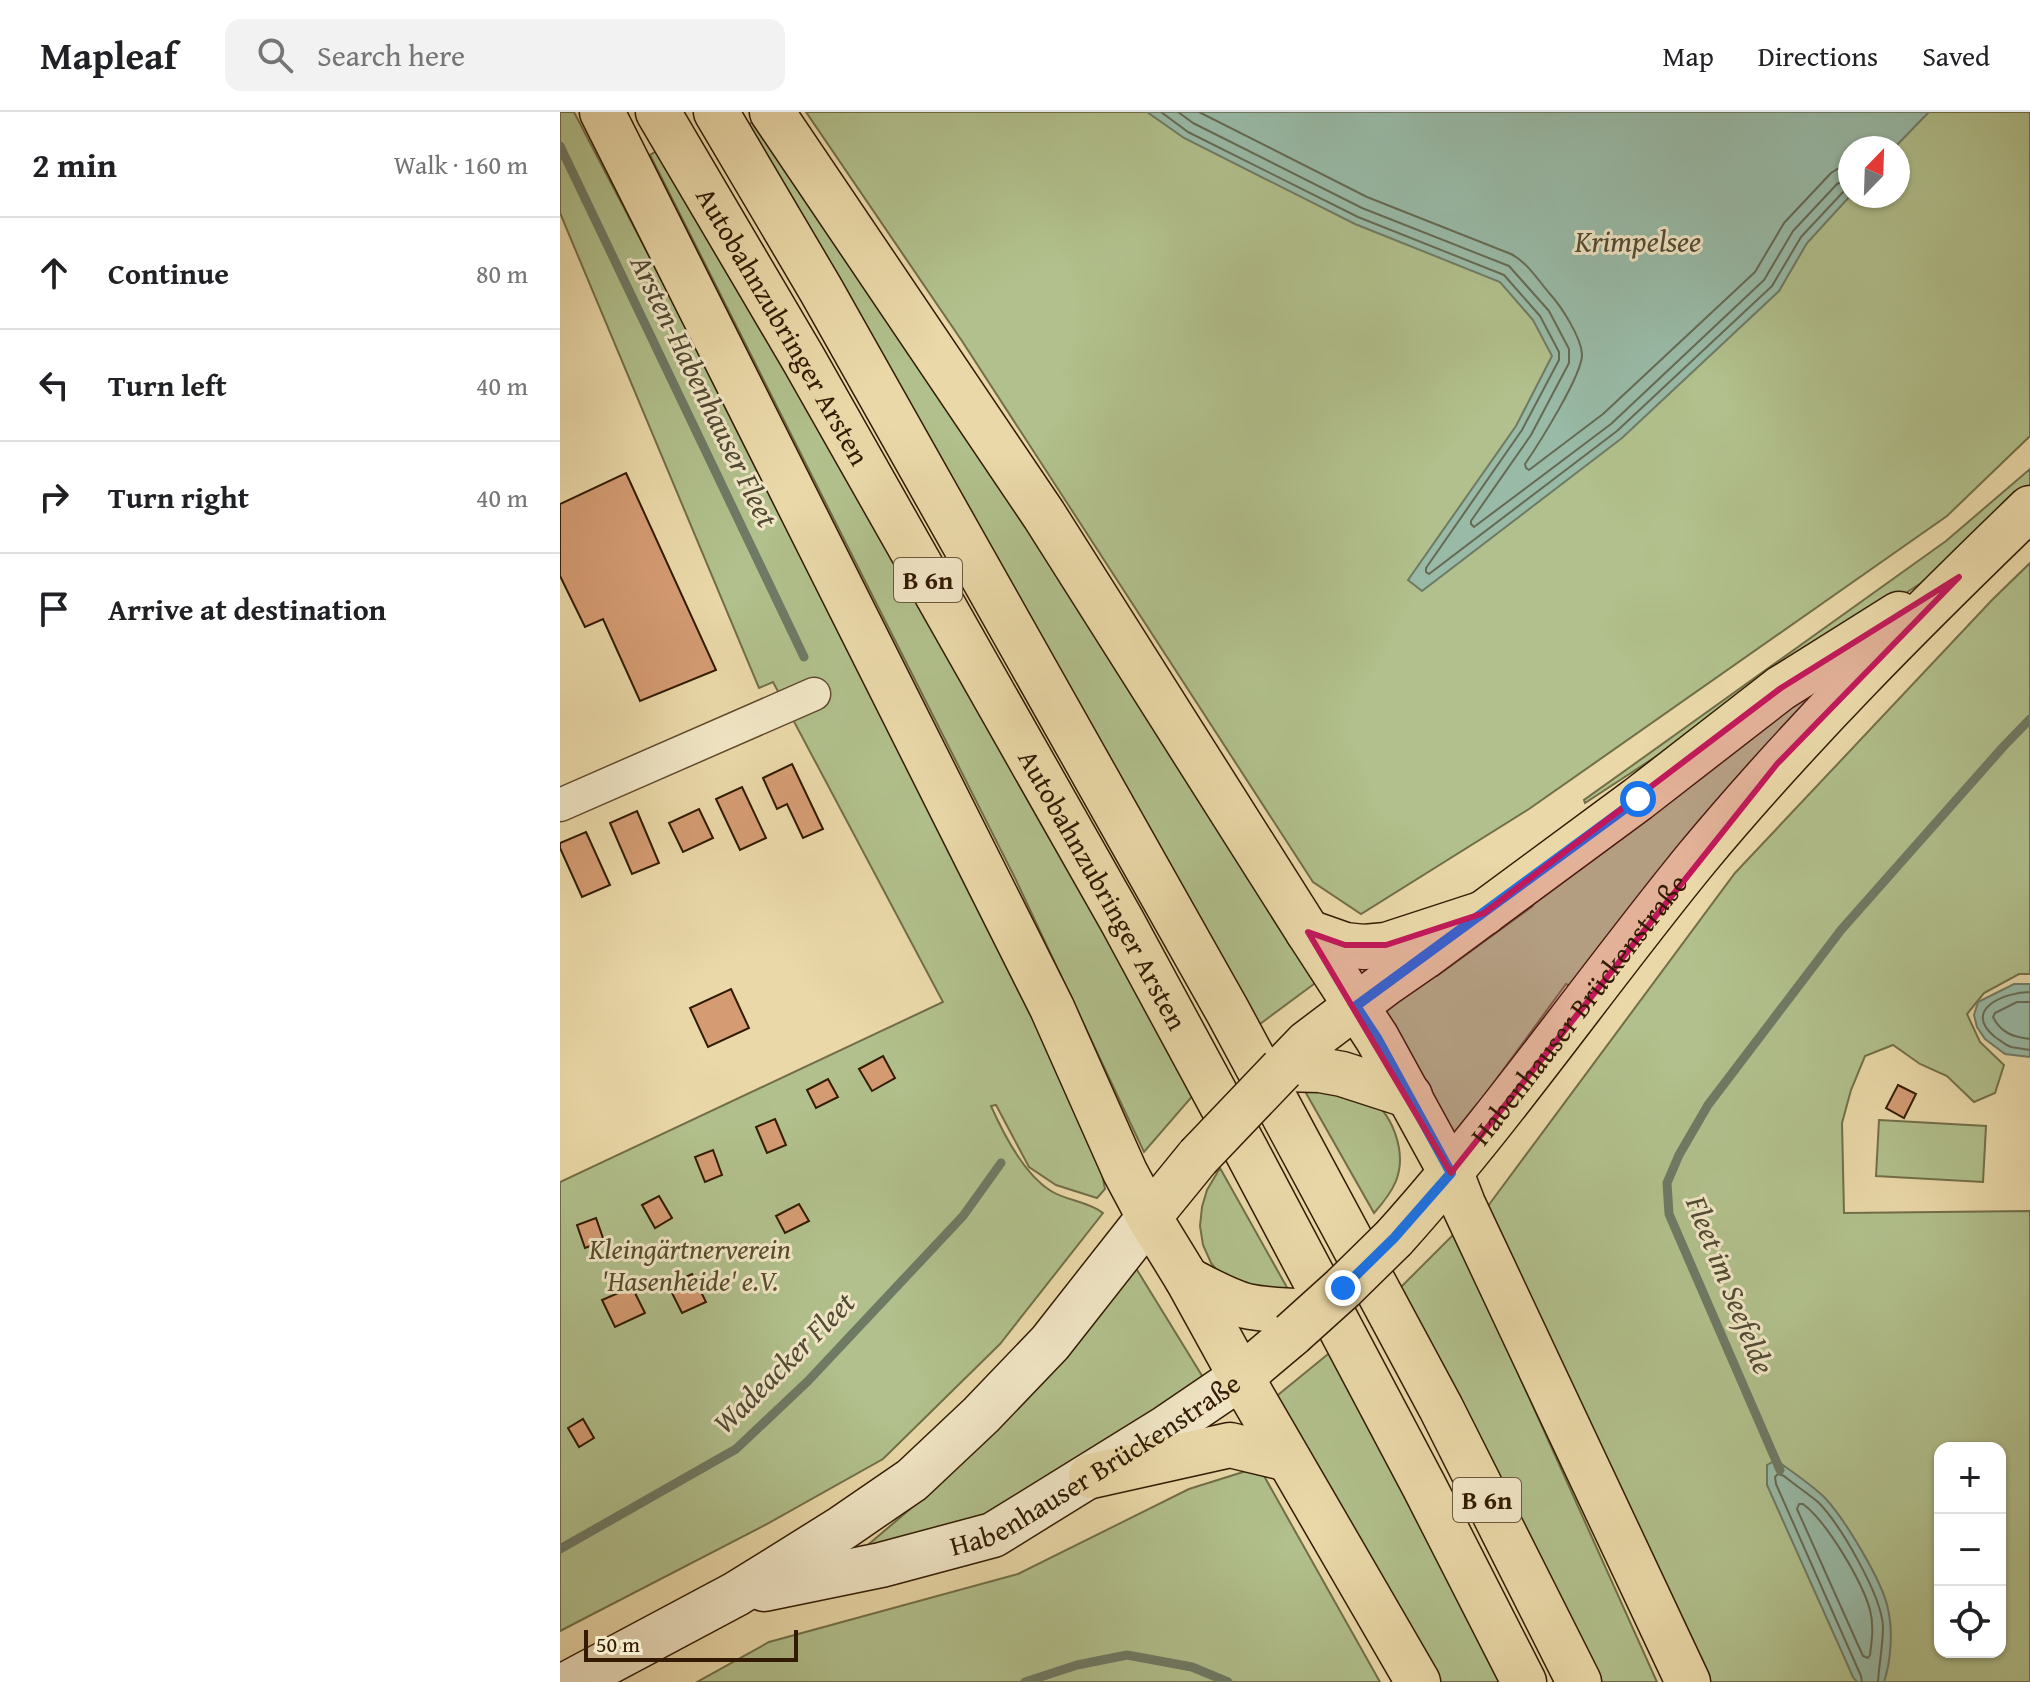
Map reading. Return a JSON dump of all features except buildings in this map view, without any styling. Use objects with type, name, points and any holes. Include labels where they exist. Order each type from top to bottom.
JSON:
[{"type":"main road","points":[[602,112],[1052,1008],[1125,1172],[1418,1682]]},
{"type":"main road","name":"Autobahnzubringer Arsten","points":[[658,112],[804,360],[1122,921],[1402,1443],[1524,1682]]},
{"type":"main road","name":"Autobahnzubringer Arsten","points":[[716,112],[829,304],[1212,982],[1441,1408],[1579,1682]]},
{"type":"main road","points":[[772,112],[1044,515],[1377,1038],[1451,1173],[1688,1682]]},
{"type":"main road","name":"Habenhauser Brückenstraße","points":[[736,1594],[881,1565],[993,1535],[1091,1476],[1241,1377],[1296,1319],[1394,1238],[1451,1173],[1579,1006],[1777,764],[2030,508]]},
{"type":"main road","name":"Habenhauser Brückenstraße","points":[[571,1682],[736,1594],[912,1480],[981,1415],[1050,1343],[1198,1157],[1303,1061],[1417,947],[1484,913],[1781,688],[1959,577]]},
{"type":"main road","name":"Habenhauser Brückenstraße","points":[[1308,932],[1345,945],[1417,947]]},
{"type":"main road","points":[[1303,1061],[1410,1096]]},
{"type":"main road","points":[[1187,1279],[1215,1294],[1296,1319]]},
{"type":"main road","points":[[1091,1476],[1230,1445],[1288,1459]]},
{"type":"street","points":[[560,805],[814,694]]},
{"type":"highlighted area","points":[[1959,577],[1777,764],[1451,1173],[1308,932],[1345,945],[1386,945],[1484,913],[1781,688]]},
{"type":"green space","name":"Kleingärtnerverein 'Hasenheide' e.V.","points":[[560,112],[574,112],[696,346],[1032,1015],[1098,1153],[1105,1189],[1097,1198],[1056,1185],[1029,1167],[996,1105],[991,1106],[1016,1153],[1041,1184],[1103,1213],[1000,1344],[883,1459],[765,1525],[560,1631],[560,1182],[943,1002],[773,682],[759,688],[560,213]]},
{"type":"green space","points":[[806,112],[2030,112],[2030,436],[1947,516],[1529,809],[1361,914],[1313,882],[962,341]]},
{"type":"green space","points":[[763,115],[1322,978],[1256,1027],[748,125]]},
{"type":"green space","points":[[662,148],[1196,1092],[1144,1152],[1015,878],[650,155]]},
{"type":"green space","points":[[2030,469],[2030,485],[1944,568],[1585,803],[1584,800],[1946,541]]},
{"type":"green space","points":[[2030,563],[2030,974],[2019,974],[1984,993],[1967,1014],[1980,1042],[2004,1065],[1995,1093],[1974,1102],[1947,1076],[1920,1064],[1893,1045],[1865,1056],[1842,1123],[1844,1213],[2030,1211],[2030,1682],[1708,1682],[1488,1206],[1735,873]]},
{"type":"green space","points":[[1834,673],[1572,987],[1566,984],[1492,1085],[1452,1147],[1374,1015],[1433,971],[1437,976],[1533,906],[1531,901]]},
{"type":"green space","points":[[1328,1086],[1361,1095],[1375,1103],[1395,1133],[1399,1170],[1392,1190],[1374,1213],[1306,1093]]},
{"type":"green space","points":[[1879,1120],[1986,1126],[1983,1182],[1876,1176]]},
{"type":"green space","points":[[1220,1168],[1289,1291],[1272,1294],[1220,1274],[1211,1263],[1203,1245],[1200,1226],[1207,1190]]},
{"type":"green space","points":[[1455,1233],[1657,1682],[1600,1682],[1399,1289]]},
{"type":"green space","points":[[1134,1265],[1204,1379],[986,1516],[872,1549],[869,1544],[923,1498]]},
{"type":"green space","points":[[1333,1350],[1500,1682],[1436,1682],[1273,1399]]},
{"type":"green space","points":[[1259,1467],[1380,1682],[697,1682],[769,1642],[1018,1574],[1189,1489]]},
{"type":"water","name":"Krimpelsee","points":[[1147,112],[1929,112],[1906,136],[1838,136],[1839,208],[1807,243],[1779,291],[1622,438],[1422,591],[1408,580],[1516,426],[1552,356],[1533,320],[1500,282],[1355,224],[1184,138]]},
{"type":"water","points":[[2014,984],[2030,984],[2030,1057],[2005,1054],[1985,1039],[1974,1015],[1978,1002]]},
{"type":"water","points":[[1776,1460],[1814,1488],[1833,1507],[1879,1583],[1888,1609],[1890,1627],[1890,1655],[1884,1682],[1857,1682],[1853,1677],[1767,1485],[1767,1465]]},
{"type":"waterway","name":"Arsten-Habenhauser Fleet","points":[[560,146],[804,657]]},
{"type":"waterway","name":"Fleet im Seefelde","points":[[1780,1470],[1669,1214],[1667,1183],[1679,1155],[1708,1105],[1841,930],[2030,719]]},
{"type":"waterway","name":"Wadeacker Fleet","points":[[560,1549],[736,1449],[808,1381],[963,1216],[1001,1163]]},
{"type":"waterway","points":[[1025,1682],[1077,1665],[1127,1655],[1192,1667],[1228,1682]]},
{"type":"route","points":[[1343,1288],[1394,1238],[1451,1173],[1410,1096],[1356,1006],[1638,799]]}]
